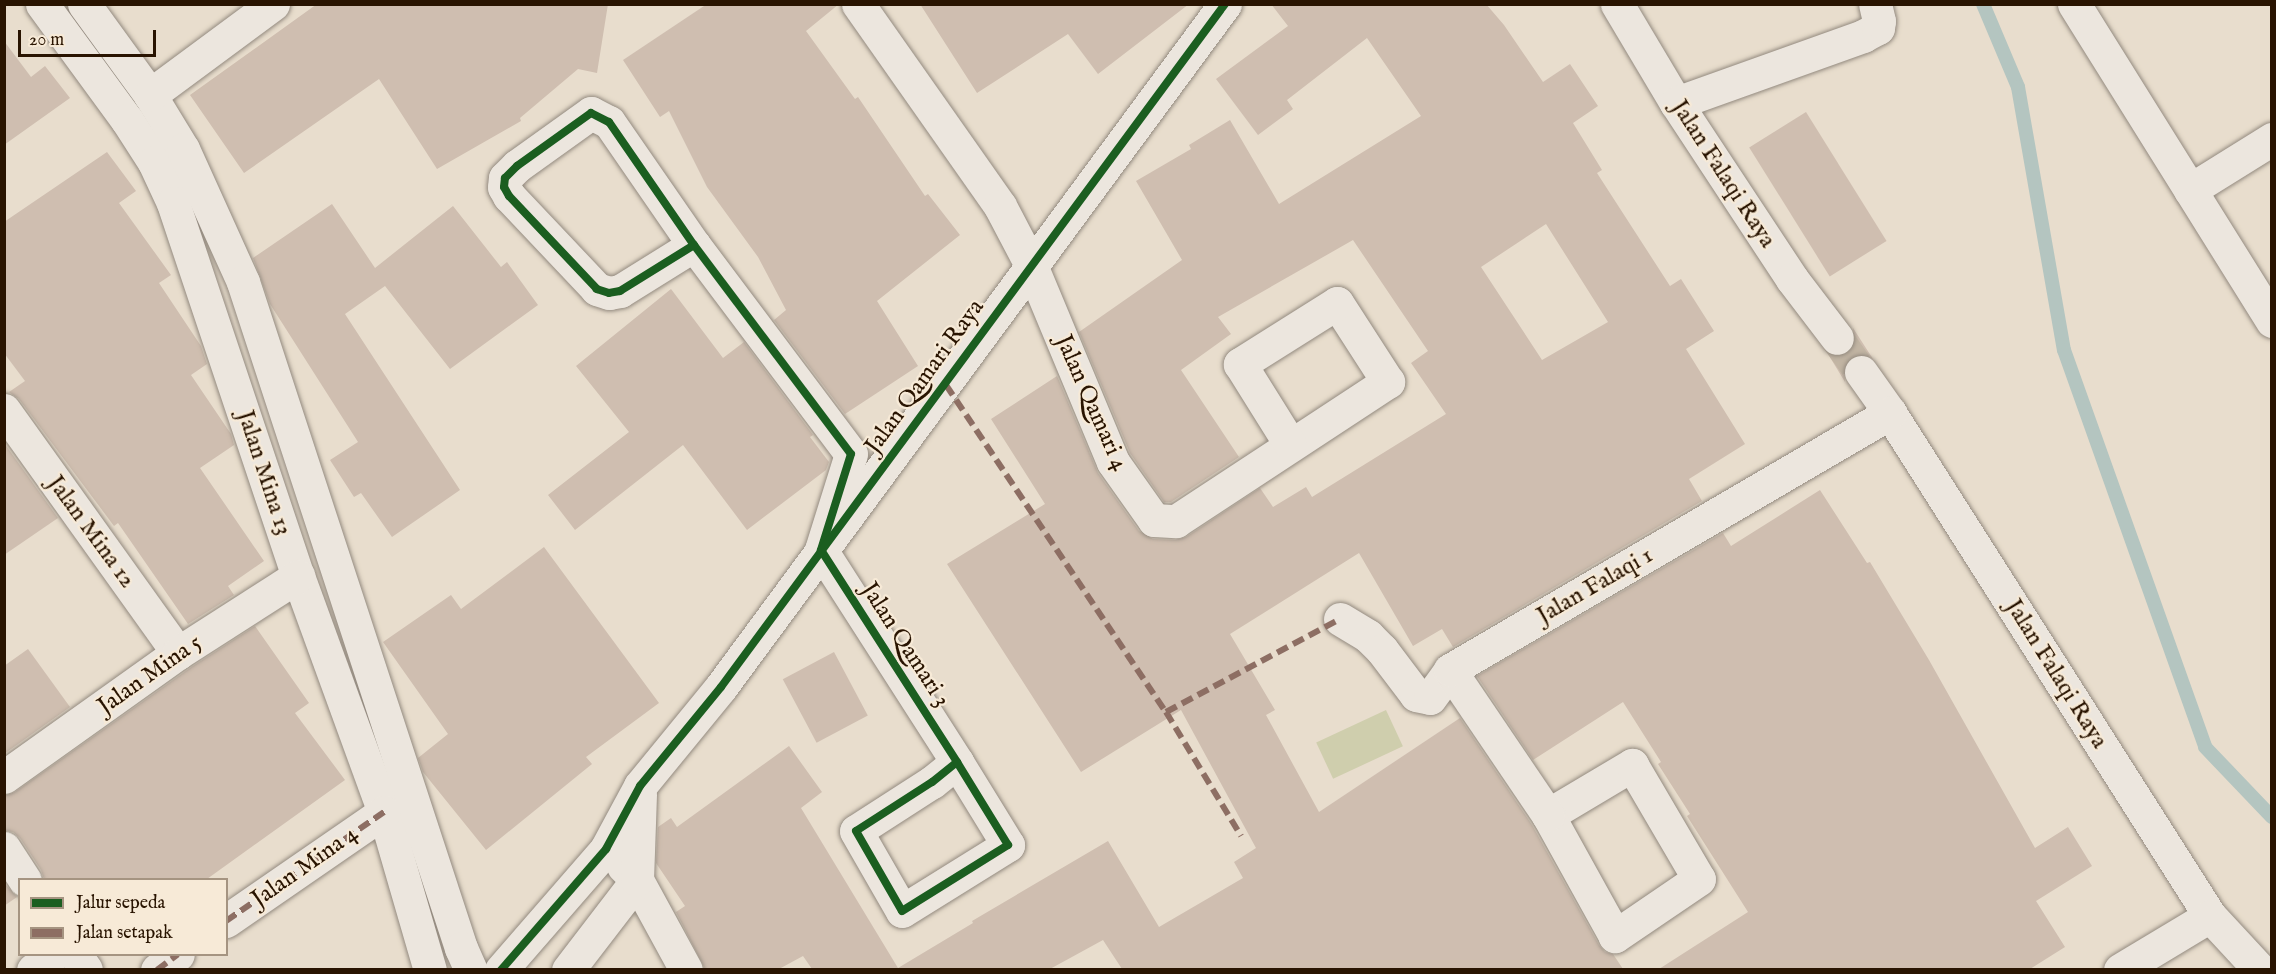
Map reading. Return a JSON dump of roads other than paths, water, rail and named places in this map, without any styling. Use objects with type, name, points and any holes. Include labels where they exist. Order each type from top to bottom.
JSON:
[{"type":"street","name":"Jalan Mina 13","points":[[42,4],[132,128],[154,162],[173,203],[298,576],[384,812],[430,969]]},
{"type":"street","points":[[84,4],[150,95],[183,149],[243,282],[458,937],[471,969]]},
{"type":"street","points":[[150,95],[273,4]]},
{"type":"street","points":[[858,4],[1000,207],[1031,265]]},
{"type":"street","name":"Jalan Falaqi Raya","points":[[1617,4],[1676,103],[1792,279],[1836,338]]},
{"type":"street","points":[[1676,103],[1863,36],[1878,28],[1879,21],[1875,4]]},
{"type":"street","points":[[2074,4],[2271,321]]},
{"type":"street","name":"Jalan Qamari Raya","points":[[501,969],[606,849],[640,786],[721,687],[946,385],[1031,265],[1222,6]]},
{"type":"street","points":[[694,245],[620,291],[609,293],[597,289],[510,196],[504,188],[505,178],[517,166],[591,113],[609,122],[694,245],[851,454],[821,550]]},
{"type":"street","points":[[2190,190],[2271,139]]},
{"type":"street","name":"Jalan Qamari 4","points":[[1031,265],[1113,462],[1154,520],[1176,521],[1290,444],[1388,382],[1337,303],[1240,364],[1290,444]]},
{"type":"street","name":"Jalan Falaqi Raya","points":[[1861,372],[1890,413],[2210,916],[2260,969]]},
{"type":"street","name":"Jalan Mina 12","points":[[4,410],[178,653]]},
{"type":"street","name":"Jalan Falaqi 1","points":[[1450,670],[1890,413]]},
{"type":"street","name":"Jalan Qamari 3","points":[[821,550],[957,762],[1008,845],[902,911],[856,831],[932,782],[957,762]]},
{"type":"street","name":"Jalan Mina 5","points":[[4,777],[178,653],[298,576]]},
{"type":"street","points":[[1340,619],[1368,636],[1416,695],[1430,698],[1450,670],[1548,815],[1615,936],[1699,879],[1632,765],[1548,815]]},
{"type":"street","points":[[568,969],[637,880],[640,786]]},
{"type":"street","name":"Jalan Mina 4","points":[[228,920],[384,812]]},
{"type":"street","points":[[4,848],[24,878]]},
{"type":"street","points":[[606,849],[637,880],[686,969]]},
{"type":"street","points":[[2120,969],[2210,916]]},
{"type":"street","points":[[33,969],[51,956]]},
{"type":"street","points":[[76,956],[86,969]]},
{"type":"street","points":[[157,969],[175,956]]},
{"type":"waterway","points":[[1983,4],[2018,87],[2064,350],[2205,747],[2272,817]]},
{"type":"tunnel","points":[[1837,338],[1861,372]]}]
